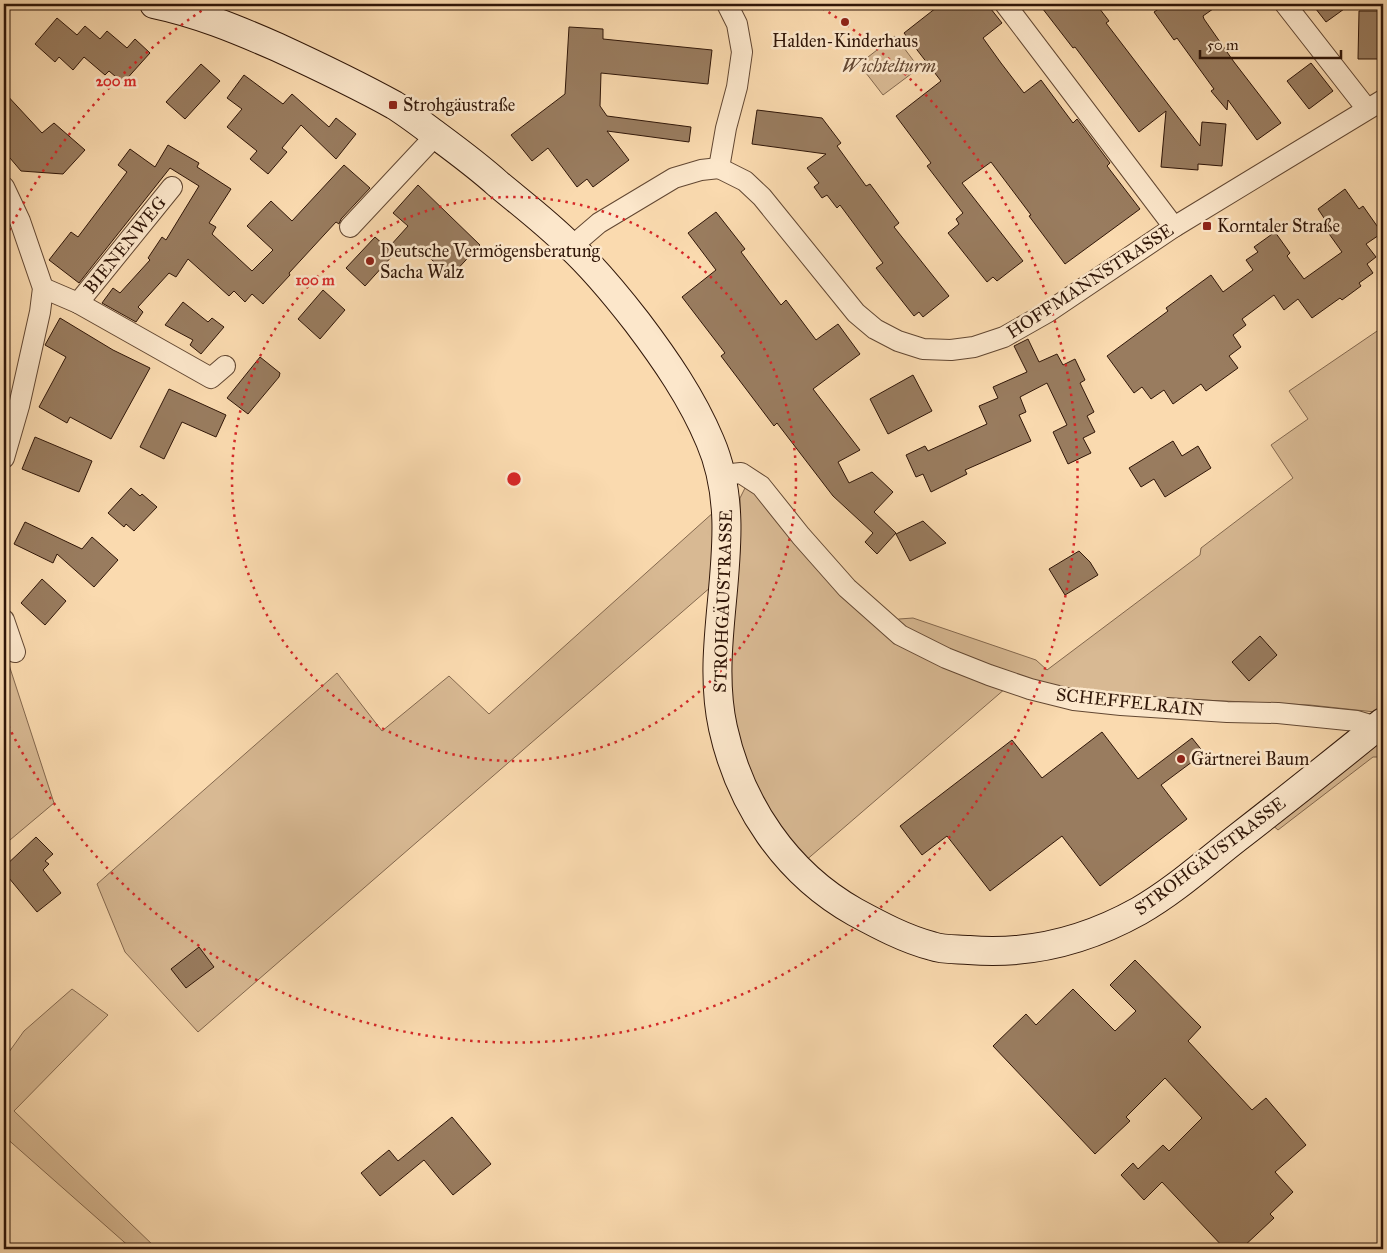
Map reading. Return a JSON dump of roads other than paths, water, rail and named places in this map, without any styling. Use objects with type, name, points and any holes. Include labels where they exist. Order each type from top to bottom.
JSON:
[{"type":"main road","name":"STROHGÄUSTRASSE","points":[[154,4],[207,18],[316,65],[393,105],[460,152],[571,247],[613,291],[664,358],[692,404],[712,444],[722,474],[726,507],[727,546],[719,632],[718,680],[722,724],[735,769],[759,820],[782,852],[797,869],[849,909],[886,929],[934,947],[984,952],[1021,950],[1056,944],[1097,932],[1141,910],[1181,882],[1380,725]]},
{"type":"street","points":[[571,247],[599,223],[674,178],[701,170],[719,168],[726,128],[737,87],[742,52],[737,24],[727,4]]},
{"type":"street","points":[[1005,4],[1174,227]]},
{"type":"street","points":[[1285,4],[1375,105]]},
{"type":"street","name":"HOFFMANNSTRASSE","points":[[719,168],[745,181],[762,197],[856,313],[875,329],[898,341],[923,349],[951,350],[974,347],[1004,337],[1048,312],[1174,227],[1375,105]]},
{"type":"street","points":[[350,227],[436,135]]},
{"type":"street","name":"BIENENWEG","points":[[78,303],[172,187]]},
{"type":"street","points":[[4,458],[19,406],[40,312],[43,288],[30,246],[5,190]]},
{"type":"street","points":[[43,288],[78,303],[211,378],[225,366]]},
{"type":"street","name":"SCHEFFELRAIN","points":[[722,474],[741,473],[761,486],[801,536],[847,588],[900,634],[946,658],[989,675],[1030,689],[1074,700],[1160,707],[1278,713],[1380,725]]},
{"type":"street","points":[[4,620],[15,652]]},
{"type":"place","name":"Halden-Kinderhaus","points":[[845,22]]},
{"type":"place","name":"Strohgäustraße","points":[[393,105]]},
{"type":"place","name":"Korntaler Straße","points":[[1207,226]]},
{"type":"place","name":"Deutsche Vermögensberatung Sacha Walz","points":[[370,261]]},
{"type":"place","name":"Gärtnerei Baum","points":[[1181,759]]},
{"type":"park label","name":"Wichtelturm","points":[[889,66]]}]
